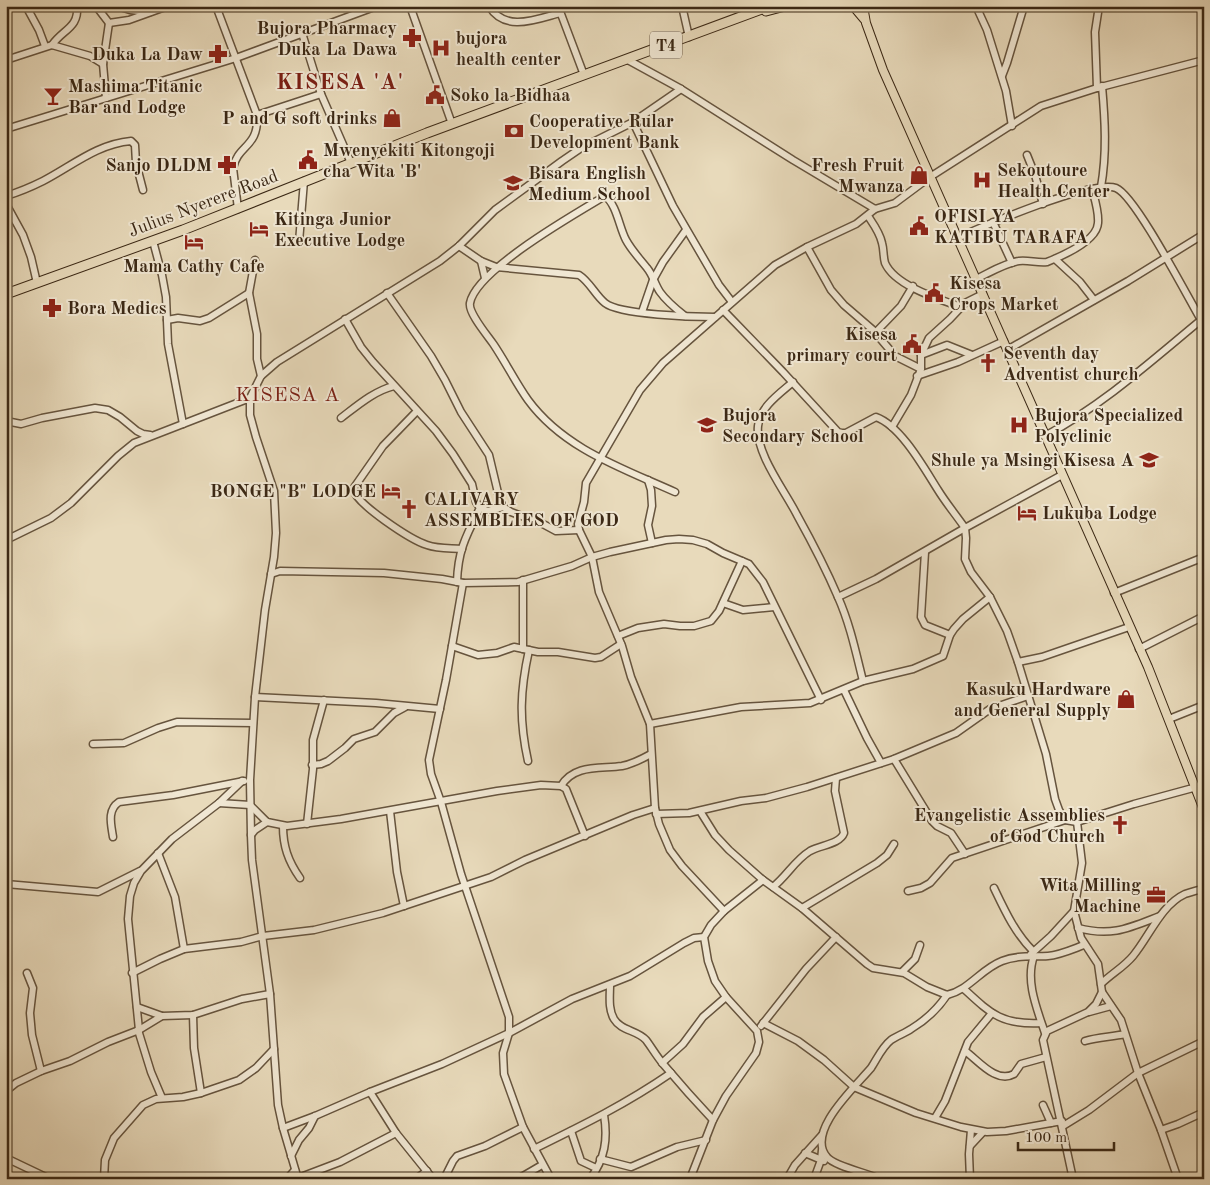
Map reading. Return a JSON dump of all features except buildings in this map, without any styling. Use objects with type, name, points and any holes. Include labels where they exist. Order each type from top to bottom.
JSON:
[{"type":"highway","name":"Julius Nyerere Road","points":[[7,295],[238,209],[304,181],[452,124],[770,6]]},
{"type":"highway","name":"Julius Nyerere Road","points":[[749,15],[785,6]]},
{"type":"main road","points":[[853,6],[866,23]]},
{"type":"main road","points":[[863,6],[866,23],[883,70],[1140,649],[1204,810]]},
{"type":"street","points":[[26,6],[48,45],[90,56],[103,64]]},
{"type":"street","points":[[6,60],[48,45],[77,19],[77,6]]},
{"type":"street","points":[[96,6],[109,24],[103,64],[106,98]]},
{"type":"street","points":[[116,6],[130,10],[152,12]]},
{"type":"street","points":[[109,24],[129,20],[168,6]]},
{"type":"street","points":[[216,6],[257,116],[258,126],[256,134],[234,162],[233,168],[238,209]]},
{"type":"street","points":[[6,129],[236,58],[376,6]]},
{"type":"street","points":[[410,6],[452,124]]},
{"type":"street","points":[[489,6],[495,15],[502,19],[519,23],[559,10],[584,76]]},
{"type":"street","points":[[682,6],[689,37]]},
{"type":"street","points":[[976,6],[987,30],[1002,76],[1012,126]]},
{"type":"street","points":[[1002,76],[1008,62],[1024,6]]},
{"type":"street","points":[[1099,6],[1095,32],[1099,87],[1104,112],[1106,162],[1102,187]]},
{"type":"street","points":[[302,33],[321,94],[351,163]]},
{"type":"street","points":[[628,60],[681,89],[792,160],[875,209]]},
{"type":"street","points":[[724,911],[687,872],[670,850],[655,812],[650,724],[600,592],[592,557],[579,530],[578,524],[584,502],[586,483],[640,390],[651,377],[686,342],[775,265],[808,246],[856,224],[875,209],[895,203],[930,177],[1041,106],[1099,87],[1204,60]]},
{"type":"street","points":[[396,1133],[340,1162],[298,1179],[278,1105],[270,994],[252,860],[250,805],[255,696],[276,533],[274,491],[250,414],[250,398],[261,376],[289,354],[440,261],[459,246],[495,210],[562,161],[581,148],[634,122],[681,89]]},
{"type":"street","points":[[257,116],[321,94]]},
{"type":"street","points":[[634,122],[686,230],[719,285],[732,302]]},
{"type":"street","points":[[6,196],[43,181],[94,152],[118,142],[131,141],[135,145],[136,163],[143,190]]},
{"type":"street","points":[[1027,155],[1043,204]]},
{"type":"street","points":[[299,242],[304,181]]},
{"type":"street","points":[[957,238],[992,222],[1066,195],[1102,187],[1118,188],[1166,257],[1202,323],[1110,395],[1069,423],[1045,436]]},
{"type":"street","points":[[976,279],[1012,263],[1021,261],[1040,263],[1055,259],[1079,246],[1096,233],[1098,214],[1092,189]]},
{"type":"street","points":[[675,492],[600,459],[573,443],[546,420],[528,400],[507,364],[476,320],[470,307],[470,302],[485,278],[496,267],[605,196],[615,211],[625,239],[648,270],[659,291],[670,305],[685,316]]},
{"type":"street","points":[[7,205],[23,234],[31,257],[36,283]]},
{"type":"street","points":[[868,216],[879,233],[883,245],[884,258],[889,270],[925,294],[961,307]]},
{"type":"street","points":[[992,222],[1012,263]]},
{"type":"street","points":[[642,312],[653,280],[662,262],[686,230]]},
{"type":"street","points":[[1008,350],[1204,234]]},
{"type":"street","points":[[152,241],[162,275],[168,344],[183,424]]},
{"type":"street","points":[[459,246],[481,261],[496,267],[579,275],[612,308],[685,316],[715,317]]},
{"type":"street","points":[[808,246],[831,290],[844,305],[875,333],[895,356],[920,369]]},
{"type":"street","points":[[1055,259],[1080,282],[1094,300]]},
{"type":"street","points":[[255,260],[249,293],[258,334],[257,359],[261,376]]},
{"type":"street","points":[[481,261],[485,278]]},
{"type":"street","points":[[875,333],[901,306],[912,286]]},
{"type":"street","points":[[167,320],[178,318],[200,321],[209,318],[249,293]]},
{"type":"street","points":[[387,294],[435,362],[461,412],[489,455],[503,507],[556,531],[579,530]]},
{"type":"street","points":[[892,428],[905,407],[920,369],[921,355],[929,338],[965,303],[982,294]]},
{"type":"street","points":[[723,310],[838,432],[846,433],[876,417],[892,428],[905,442],[965,528],[965,559],[971,572],[990,597],[1007,631],[1046,754],[1055,799],[1064,820]]},
{"type":"street","points":[[345,319],[361,347],[436,431],[472,484],[476,502],[480,508],[488,511],[503,507]]},
{"type":"street","points":[[917,376],[944,368],[1004,341]]},
{"type":"street","points":[[921,355],[947,345],[972,355]]},
{"type":"street","points":[[384,388],[387,378]]},
{"type":"street","points":[[792,382],[765,408],[758,424],[758,436],[768,463],[810,538],[838,597],[848,622],[863,681]]},
{"type":"street","points":[[341,418],[372,395],[384,388],[394,386]]},
{"type":"street","points":[[6,540],[51,518],[86,489],[118,456],[134,443],[250,398]]},
{"type":"street","points":[[6,421],[21,424],[95,408],[108,410],[137,431],[152,435]]},
{"type":"street","points":[[417,410],[383,446],[353,489],[354,494],[374,512],[416,540],[439,548],[462,549]]},
{"type":"street","points":[[838,597],[876,579],[1062,475]]},
{"type":"street","points":[[648,480],[652,506],[648,525],[652,543]]},
{"type":"street","points":[[480,508],[466,537],[458,560],[460,582],[452,646],[429,760],[431,774],[465,886],[509,1017],[509,1033],[503,1053],[504,1074],[523,1127],[551,1179]]},
{"type":"street","points":[[271,574],[280,571],[384,573],[460,582],[505,582],[523,580],[572,566],[592,557],[652,543],[679,539],[693,540],[707,544],[754,569],[763,582],[821,700]]},
{"type":"street","points":[[925,552],[921,618],[925,625],[950,635]]},
{"type":"street","points":[[1114,594],[1204,557]]},
{"type":"street","points":[[618,636],[638,628],[664,624],[694,626],[711,620],[719,611],[742,561]]},
{"type":"street","points":[[523,580],[526,650],[520,714],[528,761]]},
{"type":"street","points":[[650,724],[741,706],[800,705],[821,700],[863,681],[913,669],[938,660],[946,652],[950,635],[963,619],[990,597]]},
{"type":"street","points":[[723,603],[743,610],[774,607]]},
{"type":"street","points":[[1140,649],[1204,616]]},
{"type":"street","points":[[1018,662],[1042,657],[1129,626]]},
{"type":"street","points":[[452,646],[478,654],[497,653],[514,647],[595,658],[601,657],[621,644]]},
{"type":"street","points":[[844,690],[881,763]]},
{"type":"street","points":[[255,696],[440,710]]},
{"type":"street","points":[[132,973],[184,949],[314,930],[404,906],[491,877],[525,860],[633,815],[655,812],[676,815],[700,811],[741,801],[766,798],[836,778],[894,759],[956,733],[990,709],[1028,696]]},
{"type":"street","points":[[307,824],[313,740],[324,700]]},
{"type":"street","points":[[1169,719],[1204,705]]},
{"type":"street","points":[[312,765],[328,761],[354,739],[374,732],[405,706]]},
{"type":"street","points":[[93,744],[124,743],[177,722],[253,723]]},
{"type":"street","points":[[561,786],[566,778],[591,768],[624,766],[651,754]]},
{"type":"street","points":[[894,759],[924,809],[937,826],[951,833],[965,854]]},
{"type":"street","points":[[773,887],[802,857],[820,846],[836,842],[843,836],[844,833],[835,791],[836,778]]},
{"type":"street","points":[[113,837],[111,811],[114,805],[119,802],[173,795],[250,780]]},
{"type":"street","points":[[162,1098],[151,1072],[139,1030],[128,920],[130,896],[134,883],[141,871],[158,853],[186,826],[219,803],[242,781]]},
{"type":"street","points":[[219,803],[250,805],[267,822],[283,826],[390,811],[541,785],[561,786],[566,789],[570,797],[585,836]]},
{"type":"street","points":[[908,891],[926,886],[952,858],[1064,820],[1077,822],[1195,786],[1204,785]]},
{"type":"street","points":[[390,811],[397,872],[404,906]]},
{"type":"street","points":[[700,811],[722,842],[763,880],[802,908],[873,968],[902,972],[927,987],[947,995]]},
{"type":"street","points":[[251,835],[267,822]]},
{"type":"street","points":[[1077,822],[1082,863],[1074,910],[1078,928],[1084,945],[1098,964],[1102,992],[1121,1020],[1138,1073],[1162,1130],[1178,1179]]},
{"type":"street","points":[[283,826],[285,851],[300,878]]},
{"type":"street","points":[[802,908],[877,863],[887,855],[894,844]]},
{"type":"street","points":[[158,853],[174,897],[184,949]]},
{"type":"street","points":[[6,884],[98,892],[141,871]]},
{"type":"street","points":[[690,1179],[726,1096],[756,1053],[759,1042],[757,1031],[726,997],[715,981],[708,962],[704,937],[711,925],[724,911],[763,880]]},
{"type":"street","points":[[994,888],[1014,930],[1032,954]]},
{"type":"street","points":[[1101,984],[1112,973],[1127,963],[1153,929],[1160,916],[1174,902],[1185,894],[1204,889]]},
{"type":"street","points":[[1073,1179],[1046,1057],[1045,1033],[1030,978],[1030,965],[1032,954],[1074,910]]},
{"type":"street","points":[[1078,928],[1094,932],[1116,932],[1160,916]]},
{"type":"street","points":[[283,1128],[370,1092],[415,1076],[509,1033],[572,999],[639,972],[658,958],[694,938],[704,937]]},
{"type":"street","points":[[757,1031],[806,969],[836,937]]},
{"type":"street","points":[[902,972],[915,959],[920,945]]},
{"type":"street","points":[[814,1179],[821,1160],[822,1134],[827,1123],[890,1041],[928,1018],[938,1009],[947,995],[964,989],[998,963],[1032,954],[1058,954],[1084,945]]},
{"type":"street","points":[[1100,971],[1112,973]]},
{"type":"street","points":[[27,973],[33,988],[30,1013],[32,1035],[41,1071]]},
{"type":"street","points":[[610,985],[612,1014],[616,1021],[645,1040],[662,1063],[714,1120]]},
{"type":"street","points":[[964,989],[992,1013],[1012,1022],[1041,1023]]},
{"type":"street","points":[[1088,1012],[1096,1004],[1102,992]]},
{"type":"street","points":[[137,1007],[162,1016],[193,1015],[242,999],[270,994]]},
{"type":"street","points":[[662,1063],[683,1044],[703,1017],[726,997]]},
{"type":"street","points":[[1045,1033],[1053,1027],[1088,1012],[1110,1006]]},
{"type":"street","points":[[935,1118],[948,1096],[968,1042],[992,1013]]},
{"type":"street","points":[[193,1015],[194,1048],[201,1093]]},
{"type":"street","points":[[6,1091],[41,1071],[70,1061],[108,1042],[139,1030],[162,1016]]},
{"type":"street","points":[[763,1023],[798,1041],[854,1086],[904,1108],[971,1130],[983,1132],[1006,1131],[1051,1123],[1062,1124],[1089,1110],[1138,1073],[1204,1041]]},
{"type":"street","points":[[1085,1041],[1125,1034]]},
{"type":"street","points":[[104,1179],[105,1160],[114,1138],[143,1105],[162,1098],[183,1097],[201,1093],[239,1080],[256,1068],[274,1049]]},
{"type":"street","points":[[965,1051],[989,1070],[1007,1077],[1014,1074],[1021,1064],[1046,1057]]},
{"type":"street","points":[[534,1149],[635,1098],[671,1073]]},
{"type":"street","points":[[861,1078],[866,1091]]},
{"type":"street","points":[[370,1092],[396,1133],[433,1179]]},
{"type":"street","points":[[1043,1105],[1051,1123]]},
{"type":"street","points":[[1162,1130],[1204,1112]]},
{"type":"street","points":[[590,1179],[604,1150],[606,1139],[604,1115]]},
{"type":"street","points":[[291,1156],[315,1116]]},
{"type":"street","points":[[444,1179],[457,1156],[485,1146],[523,1127]]},
{"type":"street","points":[[970,1179],[971,1130]]},
{"type":"street","points":[[571,1131],[581,1161],[596,1168]]},
{"type":"street","points":[[970,1146],[983,1132]]},
{"type":"street","points":[[787,1179],[795,1164],[822,1134]]},
{"type":"street","points":[[600,1159],[631,1167],[677,1147],[706,1140]]},
{"type":"street","points":[[822,1150],[832,1162]]},
{"type":"street","points":[[804,1153],[880,1179]]},
{"type":"street","points":[[6,1158],[50,1179]]},
{"type":"street","points":[[518,1179],[542,1165]]},
{"type":"street","points":[[288,1179],[295,1170]]},
{"type":"street","points":[[416,1179],[427,1171]]},
{"type":"place","name":"Bujora Pharmacy Duka La Dawa","points":[[412,38]]},
{"type":"place","name":"bujora health center","points":[[441,48]]},
{"type":"place","name":"Duka La Daw","points":[[218,54]]},
{"type":"place","name":"Soko la Bidhaa","points":[[435,95]]},
{"type":"place","name":"Mashima Titanic Bar and Lodge","points":[[53,96]]},
{"type":"place","name":"P and G soft drinks","points":[[392,118]]},
{"type":"place","name":"Cooperative Rular Development Bank","points":[[514,131]]},
{"type":"place","name":"Mwenyekiti Kitongoji cha Wita 'B'","points":[[308,160]]},
{"type":"place","name":"Sanjo DLDM","points":[[227,165]]},
{"type":"place","name":"Fresh Fruit Mwanza","points":[[919,175]]},
{"type":"place","name":"Sekoutoure Health Center","points":[[982,180]]},
{"type":"place","name":"Bisara English Medium School","points":[[513,183]]},
{"type":"place","name":"OFISI YA KATIBU TARAFA","points":[[919,226]]},
{"type":"place","name":"Kitinga Junior Executive Lodge","points":[[259,229]]},
{"type":"place","name":"Mama Cathy Cafe","points":[[194,242]]},
{"type":"place","name":"Kisesa Crops Market","points":[[934,293]]},
{"type":"place","name":"Bora Medics","points":[[52,308]]},
{"type":"place","name":"Kisesa primary court","points":[[912,344]]},
{"type":"place","name":"Seventh day Adventist church","points":[[988,363]]},
{"type":"place","name":"Bujora Secondary School","points":[[707,425]]},
{"type":"place","name":"Bujora Specialized Polyclinic","points":[[1019,425]]},
{"type":"place","name":"Shule ya Msingi Kisesa A","points":[[1149,460]]},
{"type":"place","name":"BONGE \"B\" LODGE","points":[[391,491]]},
{"type":"place","name":"CALIVARY ASSEMBLIES OF GOD","points":[[409,509]]},
{"type":"place","name":"Lukuba Lodge","points":[[1027,513]]},
{"type":"place","name":"Kasuku Hardware and General Supply","points":[[1126,699]]},
{"type":"place","name":"Evangelistic Assemblies of God Church","points":[[1120,825]]},
{"type":"place","name":"Wita Milling Machine","points":[[1156,895]]},
{"type":"district","name":"KISESA 'A'","points":[[340,81]]},
{"type":"district","name":"KISESA A","points":[[288,394]]}]
